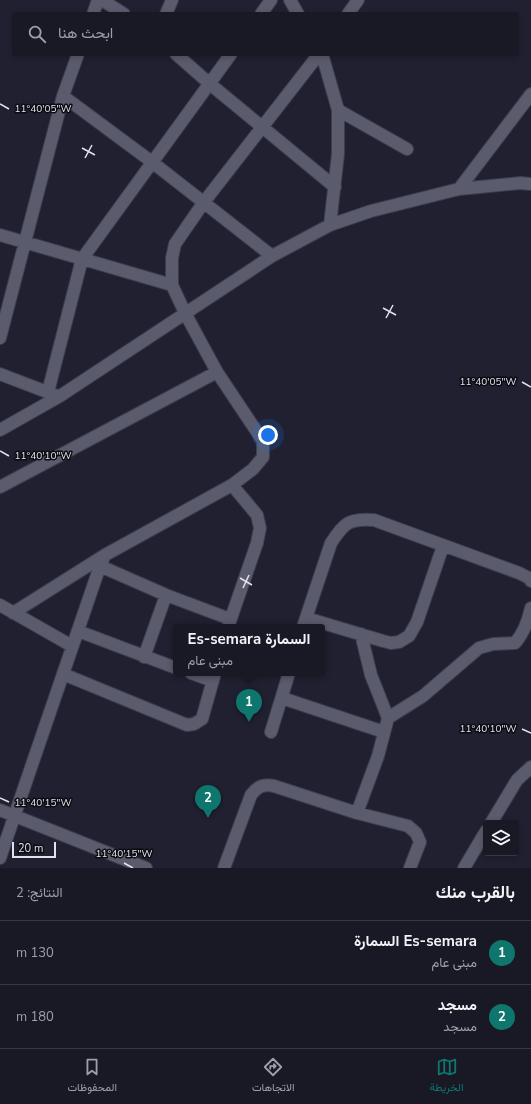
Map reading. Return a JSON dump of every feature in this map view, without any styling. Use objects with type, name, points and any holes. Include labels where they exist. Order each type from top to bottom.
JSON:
[{"type":"street","points":[[94,12],[98,0]]},
{"type":"street","points":[[102,0],[118,7]]},
{"type":"street","points":[[167,12],[172,0]]},
{"type":"street","points":[[262,12],[271,0]]},
{"type":"street","points":[[290,0],[297,12]]},
{"type":"street","points":[[349,12],[358,0]]},
{"type":"street","points":[[0,338],[4,305],[25,242],[63,96],[77,56]]},
{"type":"street","points":[[178,56],[210,84],[335,186]]},
{"type":"street","points":[[48,392],[82,259],[230,56]]},
{"type":"street","points":[[13,613],[232,485],[253,469],[263,457],[263,441],[217,372],[185,313],[172,285],[172,258],[175,244],[204,202],[319,56]]},
{"type":"street","points":[[322,56],[338,110],[338,154],[330,225]]},
{"type":"street","points":[[459,189],[531,94]]},
{"type":"street","points":[[63,96],[152,162],[272,256]]},
{"type":"street","points":[[338,110],[407,149]]},
{"type":"street","points":[[0,430],[60,396],[272,256],[330,225],[371,211],[459,189],[520,183],[531,184]]},
{"type":"street","points":[[0,235],[172,285]]},
{"type":"street","points":[[0,488],[217,372]]},
{"type":"street","points":[[0,374],[60,396]]},
{"type":"street","points":[[103,561],[166,595],[229,623],[257,543],[260,528],[257,515],[232,485]]},
{"type":"street","points":[[305,622],[331,543],[339,531],[348,524],[359,519],[374,520],[519,573],[529,578],[531,581]]},
{"type":"street","points":[[325,626],[361,634],[391,643],[399,642],[409,636],[417,622],[442,546]]},
{"type":"street","points":[[0,858],[72,646],[103,561]]},
{"type":"street","points":[[144,657],[166,595]]},
{"type":"street","points":[[0,605],[72,646]]},
{"type":"street","points":[[388,718],[424,696],[479,648],[493,644],[515,642],[521,636],[528,620],[531,608]]},
{"type":"street","points":[[78,631],[173,667]]},
{"type":"street","points":[[357,813],[378,756],[388,718],[371,675],[361,634]]},
{"type":"street","points":[[63,674],[187,725],[194,724],[202,719],[214,677]]},
{"type":"street","points":[[271,732],[288,676]]},
{"type":"street","points":[[282,698],[384,732]]},
{"type":"street","points":[[493,820],[517,780],[531,768]]},
{"type":"street","points":[[224,868],[251,795],[256,788],[264,784],[357,813],[408,826],[416,833],[420,842],[410,868]]},
{"type":"street","points":[[0,810],[146,868]]},
{"type":"street","points":[[464,868],[483,836]]},
{"type":"place","name":"Es-semara السمارة","points":[[249,722]]},
{"type":"place","name":"مسجد","points":[[208,818]]}]
